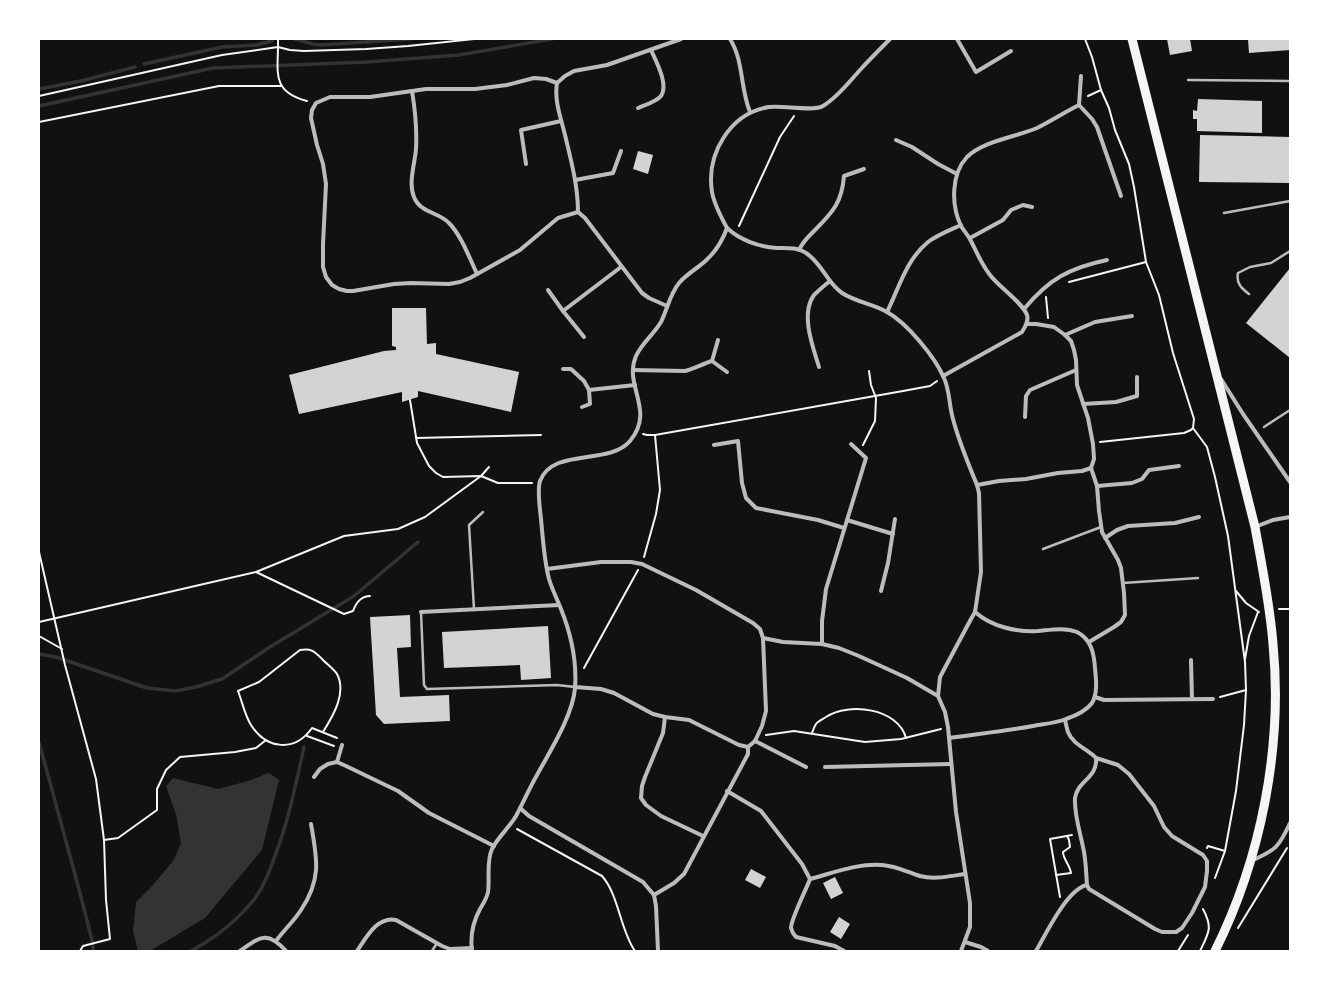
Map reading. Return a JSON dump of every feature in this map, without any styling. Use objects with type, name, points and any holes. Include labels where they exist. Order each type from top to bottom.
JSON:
[{"type":"main road","points":[[1132,39],[1255,527],[1265,581],[1274,646],[1274,736],[1261,820],[1250,862],[1238,898],[1215,951]]},
{"type":"street","points":[[667,306],[649,298],[642,293],[585,218],[578,212],[578,198],[575,180],[558,110],[556,90],[558,83],[565,76],[574,71],[607,65],[681,39]]},
{"type":"street","points":[[730,39],[739,55],[745,100],[750,112]]},
{"type":"street","points":[[890,39],[843,89],[822,107],[814,109],[779,106],[768,107],[750,112],[740,119],[718,145],[713,160],[711,176],[712,194],[727,228],[735,235],[764,246],[805,252],[818,263],[836,288],[843,293],[887,312],[913,334],[922,344],[943,376],[958,435],[979,493],[981,572],[975,612],[940,678],[938,696],[945,712],[948,727],[956,812],[970,903],[970,927],[962,951]]},
{"type":"street","points":[[957,39],[976,72],[1011,50]]},
{"type":"street","points":[[638,108],[660,97],[663,91],[664,84],[652,50]]},
{"type":"street","points":[[1081,76],[1079,104],[1097,127],[1121,196]]},
{"type":"street","points":[[558,83],[546,79],[534,78],[507,85],[475,88],[426,89],[370,97],[330,97],[316,104],[312,110],[311,118],[317,145],[324,164],[326,184],[323,267],[326,277],[332,285],[339,289],[353,291],[406,283],[449,284],[460,282],[520,250],[558,218],[578,212]]},
{"type":"street","points":[[412,91],[414,101],[416,148],[411,184],[412,192],[418,204],[427,211],[443,218],[453,227],[477,274]]},
{"type":"street","points":[[943,376],[1022,332],[1027,324],[1028,317],[1024,309],[990,275],[983,265],[970,238],[961,225],[955,201],[954,186],[957,174],[967,158],[976,150],[1016,134],[1036,128],[1079,104]]},
{"type":"street","points":[[526,164],[521,130],[561,121]]},
{"type":"street","points":[[896,140],[912,147],[938,164],[957,174]]},
{"type":"street","points":[[575,180],[613,173],[621,151]]},
{"type":"street","points":[[799,250],[802,242],[826,219],[842,196],[844,176],[864,169]]},
{"type":"street","points":[[970,238],[1003,220],[1012,210],[1023,205],[1032,207]]},
{"type":"street","points":[[887,312],[907,267],[926,243],[933,238],[961,225]]},
{"type":"street","points":[[357,951],[379,924],[385,920],[391,919],[396,920],[450,949],[472,950],[471,937],[473,927],[476,917],[488,893],[489,860],[494,846],[512,825],[564,723],[574,698],[575,677],[570,637],[547,569],[540,511],[539,483],[546,471],[551,467],[567,460],[612,452],[620,449],[629,442],[637,432],[641,413],[633,370],[636,356],[643,344],[660,323],[679,284],[715,252],[727,228]]},
{"type":"street","points":[[1024,309],[1042,289],[1058,277],[1084,265],[1107,260]]},
{"type":"street","points":[[563,311],[621,267]]},
{"type":"street","points":[[819,367],[809,331],[809,306],[814,296],[830,281]]},
{"type":"street","points":[[548,290],[584,337]]},
{"type":"street","points":[[1065,335],[1095,322],[1132,316]]},
{"type":"street","points":[[1027,324],[1047,325],[1054,328],[1065,335],[1070,341],[1074,350],[1077,384],[1088,418],[1093,444],[1094,459],[1091,468],[1097,486],[1101,527],[1105,538],[1118,560],[1123,583],[1125,615],[1121,622],[1089,642]]},
{"type":"street","points":[[712,361],[718,340]]},
{"type":"street","points":[[633,370],[684,371],[712,361]]},
{"type":"street","points":[[712,361],[727,372]]},
{"type":"street","points":[[563,369],[571,369],[584,381],[589,390],[590,404],[582,407]]},
{"type":"street","points":[[1025,417],[1026,396],[1030,390],[1076,370]]},
{"type":"street","points":[[1217,372],[1247,420],[1290,482]]},
{"type":"street","points":[[1083,404],[1116,402],[1137,396],[1137,377]]},
{"type":"street","points":[[589,390],[635,384]]},
{"type":"street","points":[[714,445],[738,441],[742,482],[746,498],[756,508],[818,520],[844,528]]},
{"type":"street","points":[[822,644],[822,621],[826,589],[866,458],[851,444]]},
{"type":"street","points":[[1097,486],[1132,483],[1142,479],[1149,470],[1179,466]]},
{"type":"street","points":[[977,485],[1082,471],[1091,468]]},
{"type":"street","points":[[1105,538],[1117,530],[1128,526],[1175,523],[1199,517]]},
{"type":"street","points":[[1255,527],[1273,520],[1290,517]]},
{"type":"street","points":[[881,591],[895,519]]},
{"type":"street","points":[[847,520],[893,534]]},
{"type":"street","points":[[547,569],[601,562],[632,562],[642,564],[696,590],[753,624],[760,629],[763,638],[766,711],[755,741],[748,747],[748,754],[684,874],[674,883],[654,895]]},
{"type":"street","points":[[420,612],[559,605]]},
{"type":"street","points":[[949,738],[1011,730],[1065,720],[1081,712],[1090,705],[1095,697],[1096,675],[1094,658],[1089,642],[1079,633],[1053,629],[1017,631],[982,619],[975,612]]},
{"type":"street","points":[[763,638],[783,642],[822,644],[839,648],[907,678],[938,696]]},
{"type":"street","points":[[1191,660],[1192,699]]},
{"type":"street","points":[[575,687],[614,693],[652,714],[690,720],[739,745],[748,747]]},
{"type":"street","points":[[1095,697],[1104,700],[1213,699]]},
{"type":"street","points":[[665,717],[663,733],[644,777],[641,798],[646,805],[661,816],[704,836]]},
{"type":"street","points":[[1065,720],[1068,732],[1073,740],[1096,758],[1118,765],[1129,774],[1151,802],[1164,826],[1172,836],[1203,854],[1207,861],[1208,871],[1205,887],[1192,914],[1182,928],[1176,932],[1162,932],[1155,930],[1089,889],[1087,885],[1084,850],[1075,807],[1075,796],[1080,786],[1092,774],[1097,766],[1096,758]]},
{"type":"street","points":[[755,741],[806,766]]},
{"type":"street","points":[[337,762],[342,746]]},
{"type":"street","points":[[314,777],[320,769],[328,764],[337,762],[398,791],[417,806],[435,817],[494,846]]},
{"type":"street","points":[[825,767],[951,764]]},
{"type":"street","points":[[727,791],[761,811],[802,864],[810,879]]},
{"type":"street","points":[[520,808],[529,816],[547,827],[643,882],[654,895],[657,917],[658,951]]},
{"type":"street","points":[[1250,862],[1269,853],[1281,842],[1290,822]]},
{"type":"street","points":[[276,941],[301,911],[316,880],[316,853],[311,824]]},
{"type":"street","points":[[810,879],[860,866],[880,865],[895,867],[920,876],[935,878],[966,874]]},
{"type":"street","points":[[810,879],[793,918],[791,927],[792,932],[796,936],[835,946],[844,951]]},
{"type":"street","points":[[1036,951],[1065,901],[1078,889],[1087,885]]},
{"type":"street","points":[[240,951],[256,940],[264,938],[276,941],[286,951]]},
{"type":"street","points":[[966,942],[988,951]]},
{"type":"lane","points":[[1188,80],[1290,81]]},
{"type":"lane","points":[[1224,213],[1290,201]]},
{"type":"lane","points":[[1249,294],[1241,288],[1238,283],[1238,273],[1250,267],[1271,263],[1290,251]]},
{"type":"lane","points":[[1264,427],[1290,410]]},
{"type":"lane","points":[[474,610],[469,525],[483,512]]},
{"type":"lane","points":[[1043,549],[1101,527]]},
{"type":"lane","points":[[1123,583],[1198,578]]},
{"type":"lane","points":[[420,612],[424,684],[427,689],[557,684],[575,687]]},
{"type":"lane","points":[[432,951],[437,943]]},
{"type":"path","points":[[278,39],[277,77],[282,86],[289,94],[298,99],[316,104]]},
{"type":"path","points":[[39,96],[222,55],[278,47],[304,51],[366,49],[474,39]]},
{"type":"path","points":[[1085,39],[1115,130],[1129,164],[1146,262],[1159,295],[1173,353],[1194,419],[1193,428],[1207,447],[1228,536],[1245,662],[1246,690],[1238,778],[1231,821],[1225,851],[1215,879]]},
{"type":"path","points":[[39,122],[219,86],[282,86]]},
{"type":"path","points":[[735,235],[780,137],[799,108]]},
{"type":"path","points":[[1066,283],[1146,262]]},
{"type":"path","points":[[1047,325],[1048,316],[1046,297],[1049,292]]},
{"type":"path","points":[[859,451],[866,441],[875,421],[875,396],[871,385],[869,371]]},
{"type":"path","points":[[637,432],[647,435],[655,435],[930,386],[943,376]]},
{"type":"path","points":[[410,400],[417,443],[429,466],[436,473],[443,476],[481,476],[498,483],[539,483]]},
{"type":"path","points":[[1093,444],[1144,436],[1184,433],[1193,428]]},
{"type":"path","points":[[416,438],[541,435]]},
{"type":"path","points":[[575,677],[584,668],[642,564],[656,514],[660,490],[655,435]]},
{"type":"path","points":[[39,622],[256,572],[344,536],[398,529],[425,517],[481,476],[489,467]]},
{"type":"path","points":[[39,552],[65,665],[96,779],[104,840],[106,900],[110,939],[83,946],[80,951]]},
{"type":"path","points":[[256,572],[344,614],[353,611],[356,603],[366,596],[370,596]]},
{"type":"path","points":[[1236,590],[1246,603],[1258,612],[1249,636],[1245,662]]},
{"type":"path","points":[[1279,609],[1290,609]]},
{"type":"path","points":[[39,636],[62,649]]},
{"type":"path","points":[[307,736],[342,746],[344,741],[312,728],[307,736],[288,745],[276,745],[262,738],[251,725],[238,690],[259,682],[300,650],[309,649],[315,651],[337,674],[341,689],[340,698],[330,722],[323,732]]},
{"type":"path","points":[[1213,699],[1246,690]]},
{"type":"path","points":[[812,733],[817,723],[829,715],[839,711],[855,709],[876,711],[886,716],[900,725],[906,738]]},
{"type":"path","points":[[757,736],[794,731],[865,742],[906,738],[948,727]]},
{"type":"path","points":[[104,840],[118,838],[157,810],[157,789],[166,770],[180,757],[235,752],[256,748],[266,740]]},
{"type":"path","points":[[512,825],[602,876],[609,887],[626,934],[635,951]]},
{"type":"path","points":[[1065,901],[1060,898],[1050,839],[1081,834]]},
{"type":"path","points":[[1056,876],[1070,873],[1070,868],[1063,855],[1063,852],[1070,848],[1067,836]]},
{"type":"path","points":[[1236,932],[1289,845]]},
{"type":"path","points":[[1203,854],[1208,846],[1225,851]]},
{"type":"path","points":[[1200,951],[1210,929],[1210,924],[1202,907]]},
{"type":"path","points":[[1178,951],[1184,942]]},
{"type":"shaded area","points":[[269,773],[279,780],[262,850],[205,918],[150,951],[138,951],[133,931],[136,902],[173,861],[181,843],[176,814],[166,786],[173,778],[218,789],[248,781]]},
{"type":"building","points":[[1167,39],[1190,39],[1192,51],[1170,55]]},
{"type":"building","points":[[1248,39],[1290,39],[1290,50],[1249,53]]},
{"type":"building","points":[[1198,99],[1262,101],[1262,133],[1197,131],[1197,119],[1193,119],[1193,110],[1197,111]]},
{"type":"building","points":[[1200,135],[1290,137],[1290,183],[1199,182]]},
{"type":"building","points":[[638,151],[653,155],[648,174],[633,169]]},
{"type":"building","points":[[1290,268],[1290,358],[1246,323]]},
{"type":"building","points":[[392,308],[426,308],[427,344],[436,343],[436,354],[519,372],[511,412],[418,391],[418,397],[402,402],[402,392],[299,414],[289,375],[384,351],[396,350],[396,347],[392,346]]},
{"type":"building","points":[[410,615],[411,647],[397,648],[400,697],[449,695],[450,721],[384,724],[376,715],[370,617]]},
{"type":"building","points":[[548,626],[551,678],[521,680],[520,665],[444,668],[442,632]]},
{"type":"building","points":[[751,869],[766,877],[760,888],[745,880]]},
{"type":"building","points":[[835,877],[843,893],[831,899],[823,883]]},
{"type":"building","points":[[839,917],[850,924],[841,939],[830,932]]},
{"type":"waterway","points":[[295,39],[321,45],[410,39]]},
{"type":"waterway","points":[[39,106],[213,68],[366,62],[459,55],[552,39]]},
{"type":"waterway","points":[[144,64],[222,47],[258,45],[256,45],[272,41]]},
{"type":"waterway","points":[[39,89],[81,81],[135,67]]},
{"type":"waterway","points":[[39,654],[56,657],[147,688],[175,691],[196,687],[222,679],[270,647],[354,596],[418,542]]},
{"type":"waterway","points":[[39,742],[80,893],[93,944],[93,951]]},
{"type":"waterway","points":[[191,951],[218,934],[234,920],[256,897],[262,887],[268,876],[285,827],[304,747]]}]
